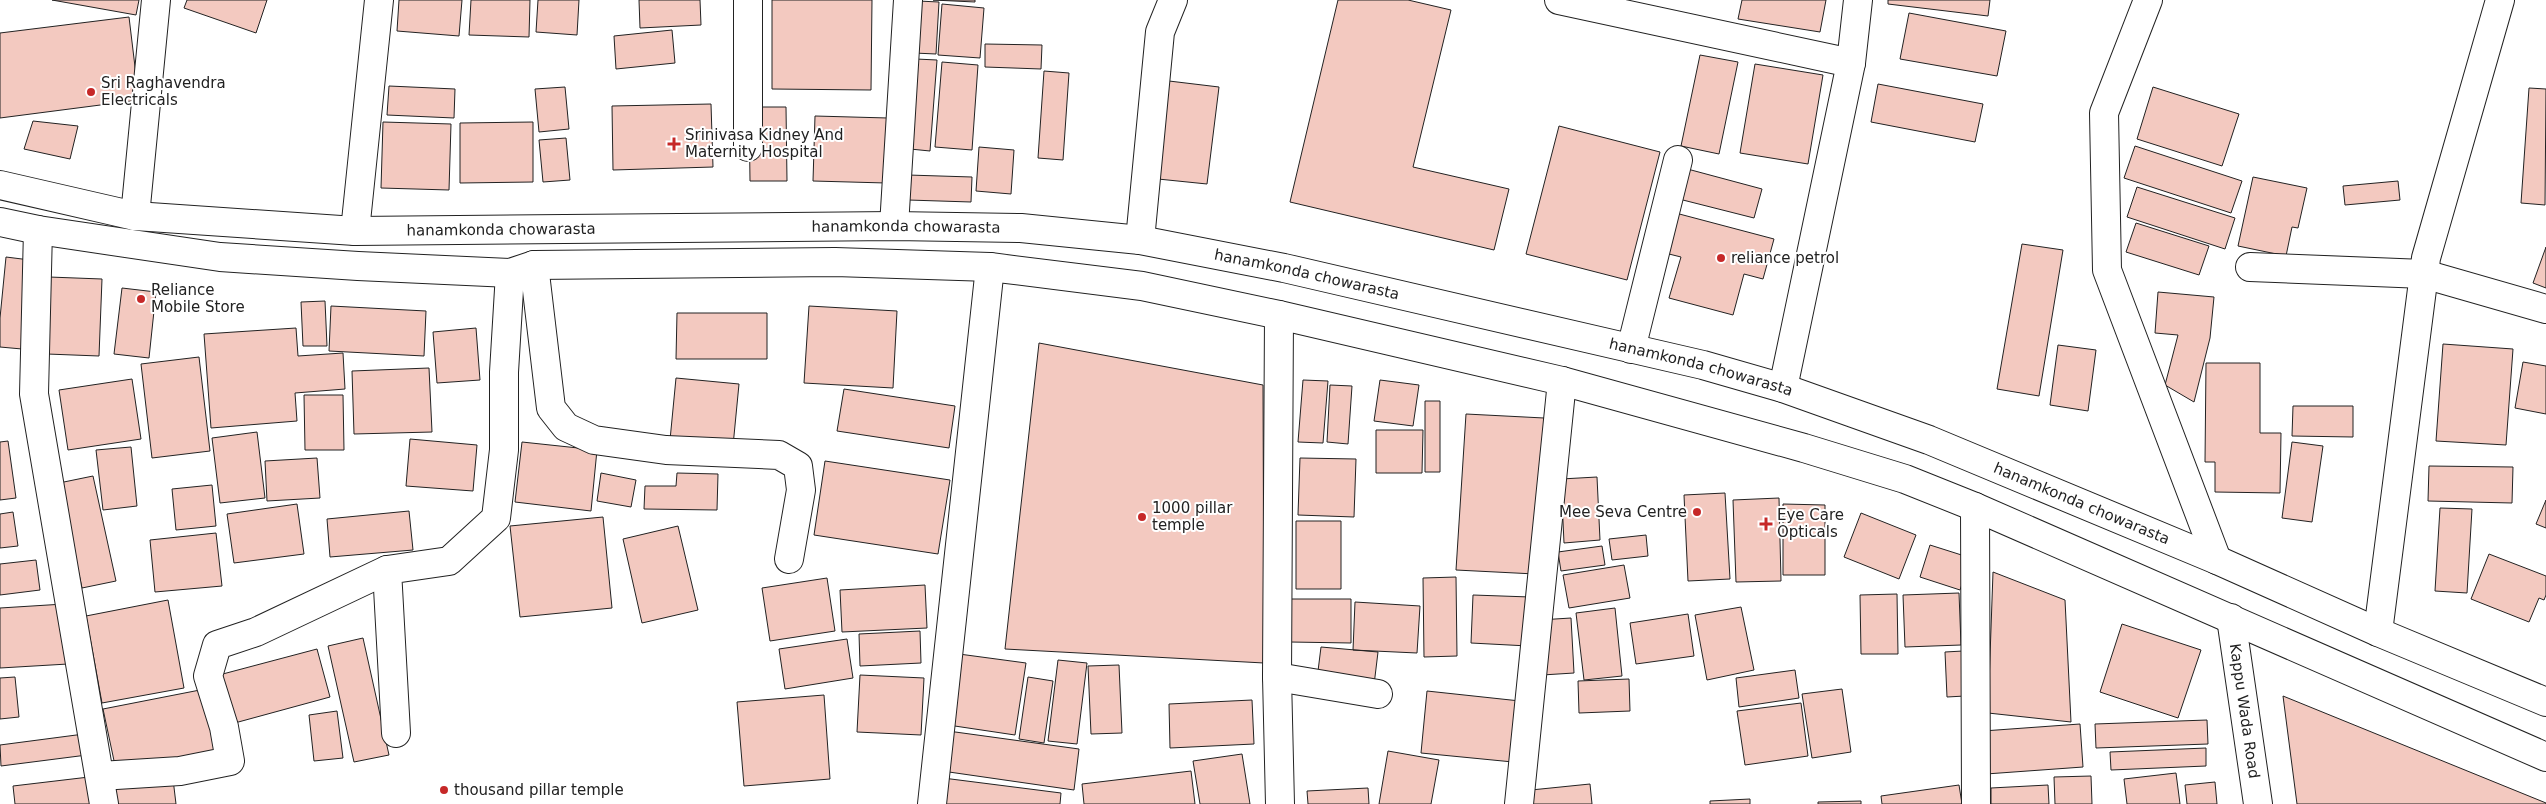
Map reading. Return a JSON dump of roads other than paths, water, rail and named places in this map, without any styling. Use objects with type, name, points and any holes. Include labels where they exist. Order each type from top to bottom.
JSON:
[{"type":"main road","points":[[135,216],[156,0]]},
{"type":"main road","points":[[355,231],[379,0]]},
{"type":"main road","points":[[748,0],[748,147]]},
{"type":"main road","points":[[894,226],[908,0]]},
{"type":"main road","points":[[1140,240],[1160,32],[1173,0]]},
{"type":"main road","points":[[1558,0],[1851,63]]},
{"type":"main road","points":[[1782,388],[1851,63],[1858,0]]},
{"type":"main road","points":[[2148,0],[2104,113],[2107,270],[2218,560]]},
{"type":"main road","points":[[2378,632],[2426,258],[2500,0]]},
{"type":"main road","points":[[1631,349],[1678,160]]},
{"type":"main road","name":"hanamkonda chowarasta","points":[[0,185],[135,216],[355,231],[894,226],[1021,228],[1140,240],[1284,268],[1631,349],[1782,388],[1930,440],[2218,560],[2378,632],[2546,702]]},
{"type":"main road","points":[[0,222],[38,230],[220,257],[522,269],[835,262],[990,267],[1142,286],[1278,314],[1562,381],[1804,448],[1905,479],[1975,507],[2231,618],[2546,757]]},
{"type":"main road","points":[[38,230],[34,394],[104,804]]},
{"type":"main road","points":[[932,804],[990,267]]},
{"type":"main road","points":[[2250,267],[2424,274],[2546,309]]},
{"type":"main road","points":[[522,269],[551,408],[566,427],[594,440],[666,450],[779,455],[798,466],[801,490],[789,559]]},
{"type":"main road","points":[[100,776],[180,771],[230,761],[224,727],[208,676],[217,645],[256,632],[387,570],[449,561],[496,518],[504,450],[504,372],[522,269]]},
{"type":"main road","points":[[1278,314],[1277,676],[1280,804]]},
{"type":"main road","points":[[1519,804],[1562,381]]},
{"type":"main road","points":[[1975,507],[1976,804]]},
{"type":"main road","points":[[387,570],[396,733]]},
{"type":"main road","name":"Kappu Wada Road","points":[[2231,618],[2258,804]]},
{"type":"main road","points":[[1277,676],[1378,694]]},
{"type":"place","name":"Sri Raghavendra Electricals","points":[[91,92]]},
{"type":"place","name":"Srinivasa Kidney And Maternity Hospital","points":[[674,144]]},
{"type":"place","name":"reliance petrol","points":[[1721,258]]},
{"type":"place","name":"Reliance Mobile Store","points":[[141,299]]},
{"type":"place","name":"Mee Seva Centre","points":[[1697,512]]},
{"type":"place","name":"1000 pillar temple","points":[[1142,517]]},
{"type":"place","name":"Eye Care Opticals","points":[[1766,524]]},
{"type":"place","name":"thousand pillar temple","points":[[444,790]]}]
